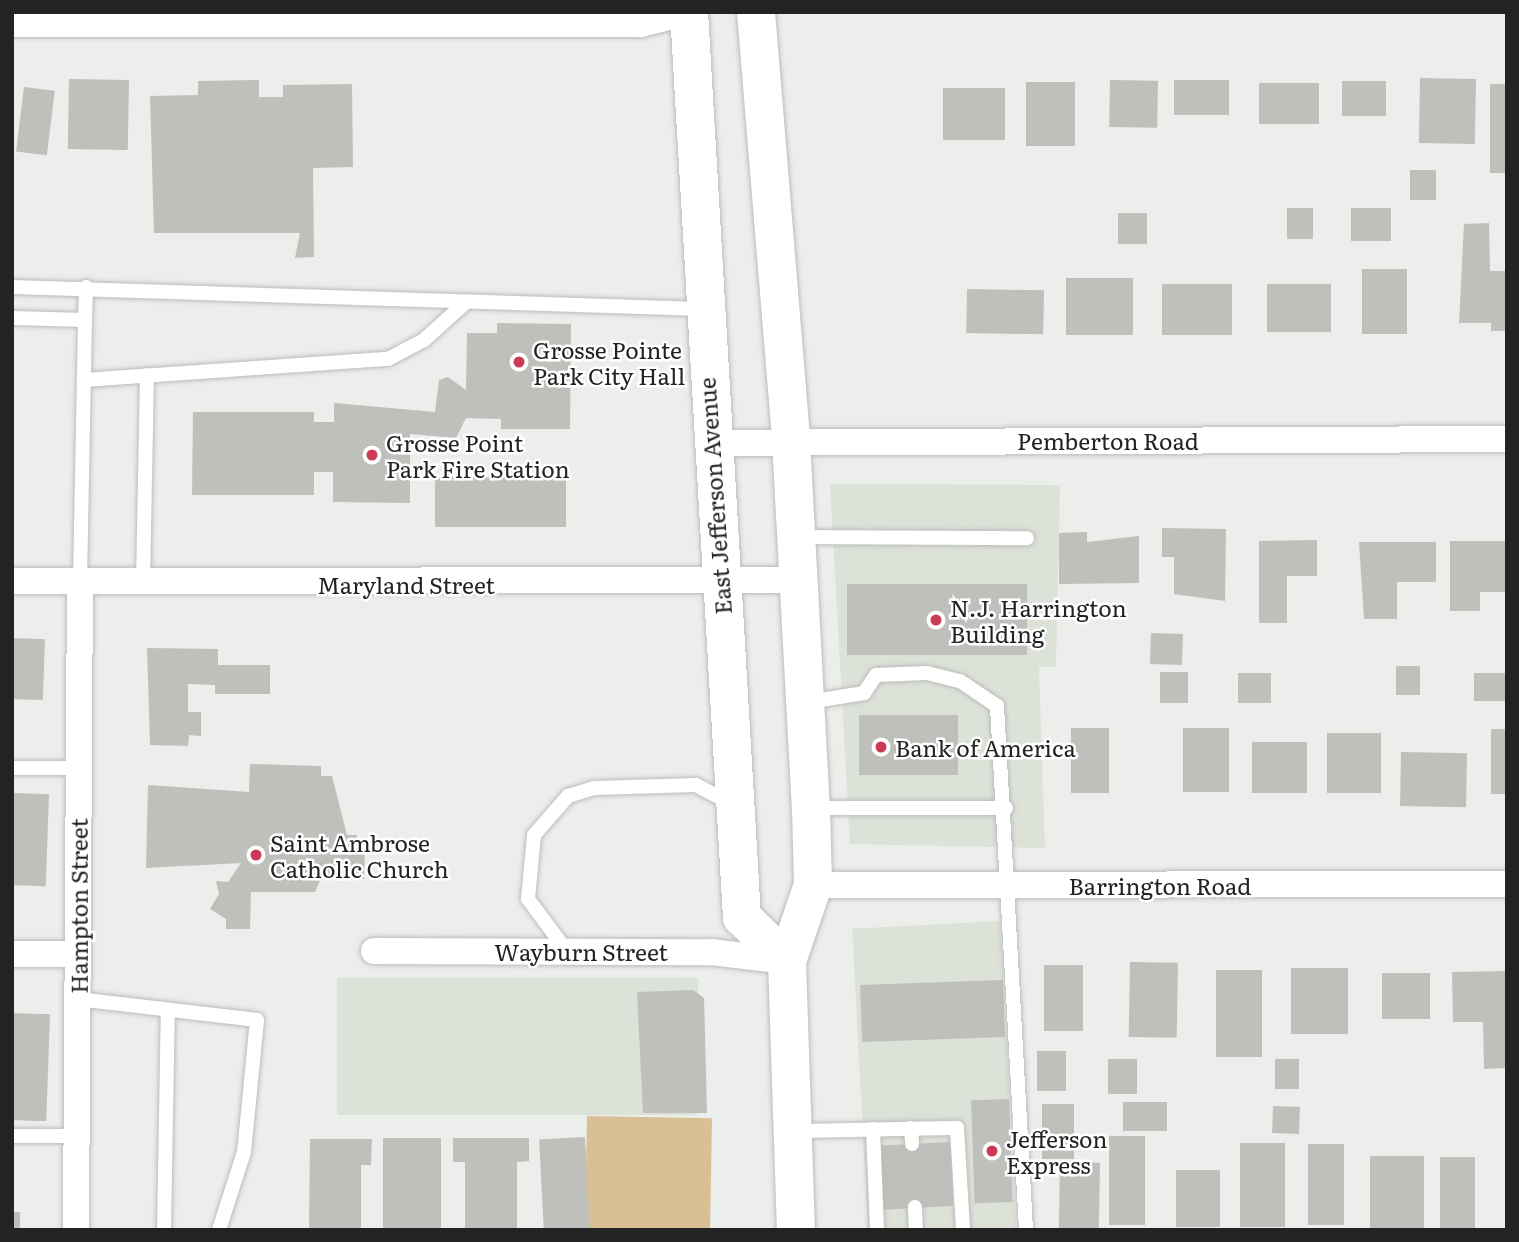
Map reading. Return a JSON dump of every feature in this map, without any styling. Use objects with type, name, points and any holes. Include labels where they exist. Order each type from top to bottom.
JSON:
[{"type":"main road","name":"East Jefferson Avenue","points":[[689,12],[710,443],[742,917],[787,961]]},
{"type":"main road","points":[[756,12],[791,441],[811,808],[813,885],[787,961],[796,1230]]},
{"type":"street","points":[[12,24],[641,24],[689,12]]},
{"type":"street","name":"Pemberton Road","points":[[710,443],[1507,439]]},
{"type":"street","name":"Maryland Street","points":[[12,581],[720,583],[800,579]]},
{"type":"street","name":"Hampton Street","points":[[76,1230],[80,582]]},
{"type":"street","name":"Barrington Road","points":[[813,885],[1507,884]]},
{"type":"street","name":"Wayburn Street","points":[[374,951],[711,952],[787,961]]},
{"type":"street","points":[[12,954],[78,954]]},
{"type":"lane","points":[[12,288],[86,287],[465,303],[703,309]]},
{"type":"lane","points":[[80,582],[86,287]]},
{"type":"lane","points":[[84,380],[388,359],[424,340],[465,303]]},
{"type":"lane","points":[[12,318],[85,320]]},
{"type":"lane","points":[[143,582],[147,375]]},
{"type":"lane","points":[[797,537],[1027,538]]},
{"type":"lane","points":[[806,702],[864,694],[876,675],[927,673],[960,681],[997,706],[1006,808],[1027,1230]]},
{"type":"lane","points":[[12,768],[79,768]]},
{"type":"lane","points":[[567,951],[528,899],[534,835],[568,796],[594,788],[696,785],[735,806]]},
{"type":"lane","points":[[811,808],[1006,808]]},
{"type":"lane","points":[[78,999],[257,1020],[244,1152],[219,1230]]},
{"type":"lane","points":[[164,1230],[168,1010]]},
{"type":"lane","points":[[911,1128],[912,1144]]},
{"type":"lane","points":[[792,1131],[957,1128],[962,1230]]},
{"type":"lane","points":[[873,1129],[877,1230]]},
{"type":"lane","points":[[12,1136],[77,1136]]},
{"type":"lane","points":[[915,1208],[916,1230]]},
{"type":"shaded area","points":[[830,484],[1060,485],[1056,667],[1039,667],[1045,848],[850,844]]},
{"type":"shaded area","points":[[1000,921],[1016,1230],[868,1230],[852,929]]},
{"type":"shaded area","points":[[337,978],[698,978],[698,1115],[337,1115]]},
{"type":"shaded area","points":[[587,1116],[712,1118],[710,1230],[585,1230]]},
{"type":"building","points":[[1420,78],[1476,79],[1475,144],[1419,143]]},
{"type":"building","points":[[69,79],[129,80],[128,150],[68,149]]},
{"type":"building","points":[[259,80],[259,97],[283,97],[283,85],[352,84],[353,167],[313,168],[314,257],[295,258],[300,233],[154,233],[150,96],[198,95],[198,81]]},
{"type":"building","points":[[1110,80],[1158,81],[1157,128],[1109,127]]},
{"type":"building","points":[[1174,80],[1229,80],[1229,115],[1174,115]]},
{"type":"building","points":[[1342,81],[1386,81],[1386,116],[1342,116]]},
{"type":"building","points":[[1026,82],[1075,82],[1075,146],[1026,146]]},
{"type":"building","points":[[1259,83],[1319,83],[1319,124],[1259,124]]},
{"type":"building","points":[[1490,84],[1507,84],[1507,173],[1490,173]]},
{"type":"building","points":[[24,87],[55,91],[47,155],[16,152]]},
{"type":"building","points":[[943,88],[1005,88],[1005,140],[943,140]]},
{"type":"building","points":[[1410,170],[1436,170],[1436,200],[1410,200]]},
{"type":"building","points":[[1287,208],[1313,208],[1313,239],[1287,239]]},
{"type":"building","points":[[1351,208],[1391,208],[1391,241],[1351,241]]},
{"type":"building","points":[[1118,213],[1147,213],[1147,244],[1118,244]]},
{"type":"building","points":[[1489,223],[1490,271],[1507,271],[1507,331],[1491,331],[1491,323],[1459,323],[1464,224]]},
{"type":"building","points":[[1362,269],[1407,269],[1407,334],[1362,334]]},
{"type":"building","points":[[1066,278],[1133,278],[1133,335],[1066,335]]},
{"type":"building","points":[[1162,284],[1232,284],[1232,335],[1162,335]]},
{"type":"building","points":[[1267,284],[1331,284],[1331,332],[1267,332]]},
{"type":"building","points":[[967,289],[1044,290],[1043,334],[966,333]]},
{"type":"building","points":[[497,323],[571,324],[570,429],[501,429],[501,419],[466,418],[456,438],[410,434],[410,503],[333,502],[333,472],[314,472],[314,495],[192,495],[193,412],[314,412],[314,422],[334,422],[334,403],[435,412],[439,380],[448,377],[466,390],[467,333],[497,333]]},
{"type":"building","points":[[435,477],[566,477],[566,527],[435,527]]},
{"type":"building","points":[[1162,528],[1226,529],[1225,601],[1174,594],[1174,557],[1162,557]]},
{"type":"building","points":[[1087,532],[1087,542],[1139,536],[1139,583],[1059,584],[1059,533]]},
{"type":"building","points":[[1317,540],[1317,576],[1287,576],[1287,623],[1259,623],[1259,541]]},
{"type":"building","points":[[1450,541],[1507,541],[1507,592],[1480,592],[1480,611],[1450,611]]},
{"type":"building","points":[[1359,542],[1436,542],[1436,582],[1397,582],[1397,619],[1364,619]]},
{"type":"building","name":"N.J. Harrington Building","points":[[847,584],[1027,584],[1027,655],[847,655]]},
{"type":"building","points":[[1151,633],[1183,634],[1182,665],[1150,664]]},
{"type":"building","points":[[12,638],[45,639],[43,700],[12,699]]},
{"type":"building","points":[[147,648],[218,649],[218,665],[270,665],[270,694],[215,694],[215,685],[188,684],[188,712],[201,712],[201,736],[189,735],[188,746],[150,745]]},
{"type":"building","points":[[1396,666],[1420,666],[1420,695],[1396,695]]},
{"type":"building","points":[[1160,672],[1188,672],[1188,703],[1160,703]]},
{"type":"building","points":[[1238,673],[1271,673],[1271,703],[1238,703]]},
{"type":"building","points":[[1474,673],[1507,673],[1507,701],[1474,701]]},
{"type":"building","points":[[859,715],[958,715],[958,775],[859,775]]},
{"type":"building","points":[[1071,728],[1109,728],[1109,793],[1071,793]]},
{"type":"building","points":[[1183,728],[1229,728],[1229,792],[1183,792]]},
{"type":"building","points":[[1491,729],[1507,729],[1507,794],[1491,794]]},
{"type":"building","points":[[1327,733],[1381,733],[1381,793],[1327,793]]},
{"type":"building","points":[[1252,742],[1307,742],[1307,793],[1252,793]]},
{"type":"building","points":[[1401,752],[1467,753],[1466,807],[1400,806]]},
{"type":"building","name":"Saint Ambrose Catholic Church","points":[[250,764],[321,766],[321,776],[332,776],[347,835],[357,835],[356,847],[365,847],[364,879],[321,878],[315,892],[251,892],[250,929],[226,929],[226,919],[210,909],[219,894],[216,881],[228,882],[241,863],[146,868],[148,785],[249,792]]},
{"type":"building","points":[[13,793],[49,794],[46,886],[12,885]]},
{"type":"building","points":[[1130,962],[1178,963],[1177,1038],[1129,1037]]},
{"type":"building","points":[[1044,965],[1083,965],[1083,1031],[1044,1031]]},
{"type":"building","points":[[1291,968],[1348,968],[1348,1034],[1291,1034]]},
{"type":"building","points":[[1216,970],[1262,970],[1262,1057],[1216,1057]]},
{"type":"building","points":[[1507,971],[1507,1068],[1484,1069],[1483,1022],[1453,1022],[1452,972]]},
{"type":"building","points":[[1382,973],[1430,973],[1430,1019],[1382,1019]]},
{"type":"building","points":[[1003,980],[1005,1037],[862,1042],[860,985]]},
{"type":"building","points":[[693,990],[704,998],[707,1113],[643,1113],[637,992]]},
{"type":"building","points":[[12,1013],[50,1014],[46,1121],[12,1120]]},
{"type":"building","points":[[1037,1051],[1066,1051],[1066,1091],[1037,1091]]},
{"type":"building","points":[[1108,1059],[1137,1059],[1137,1094],[1108,1094]]},
{"type":"building","points":[[1275,1059],[1299,1059],[1299,1089],[1275,1089]]},
{"type":"building","points":[[1009,1099],[1013,1202],[975,1203],[971,1100]]},
{"type":"building","points":[[1123,1102],[1167,1102],[1167,1131],[1123,1131]]},
{"type":"building","points":[[1042,1104],[1074,1104],[1074,1159],[1042,1159]]},
{"type":"building","points":[[1273,1106],[1300,1107],[1299,1134],[1272,1133]]},
{"type":"building","points":[[1109,1136],[1145,1136],[1145,1225],[1109,1225]]},
{"type":"building","points":[[585,1137],[590,1230],[544,1230],[539,1139]]},
{"type":"building","points":[[383,1138],[441,1138],[441,1230],[383,1230]]},
{"type":"building","points":[[453,1138],[529,1138],[529,1161],[517,1162],[517,1230],[465,1230],[465,1162],[453,1162]]},
{"type":"building","points":[[310,1139],[372,1139],[371,1165],[361,1165],[361,1230],[309,1230]]},
{"type":"building","points":[[950,1142],[953,1206],[882,1210],[879,1146]]},
{"type":"building","points":[[1240,1143],[1285,1143],[1285,1227],[1240,1227]]},
{"type":"building","points":[[1308,1144],[1344,1144],[1344,1225],[1308,1225]]},
{"type":"building","points":[[1370,1156],[1424,1156],[1424,1228],[1370,1228]]},
{"type":"building","points":[[1440,1157],[1475,1157],[1475,1229],[1440,1229]]},
{"type":"building","points":[[1060,1162],[1100,1163],[1099,1230],[1059,1229]]},
{"type":"building","points":[[1176,1170],[1220,1170],[1220,1227],[1176,1227]]},
{"type":"building","points":[[12,1212],[20,1212],[20,1230],[12,1230]]},
{"type":"place","name":"Grosse Pointe Park City Hall","points":[[519,362]]},
{"type":"place","name":"Grosse Point Park Fire Station","points":[[372,455]]},
{"type":"place","name":"N.J. Harrington Building","points":[[936,620]]},
{"type":"place","name":"Bank of America","points":[[881,747]]},
{"type":"place","name":"Saint Ambrose Catholic Church","points":[[256,855]]},
{"type":"place","name":"Jefferson Express","points":[[992,1151]]}]
